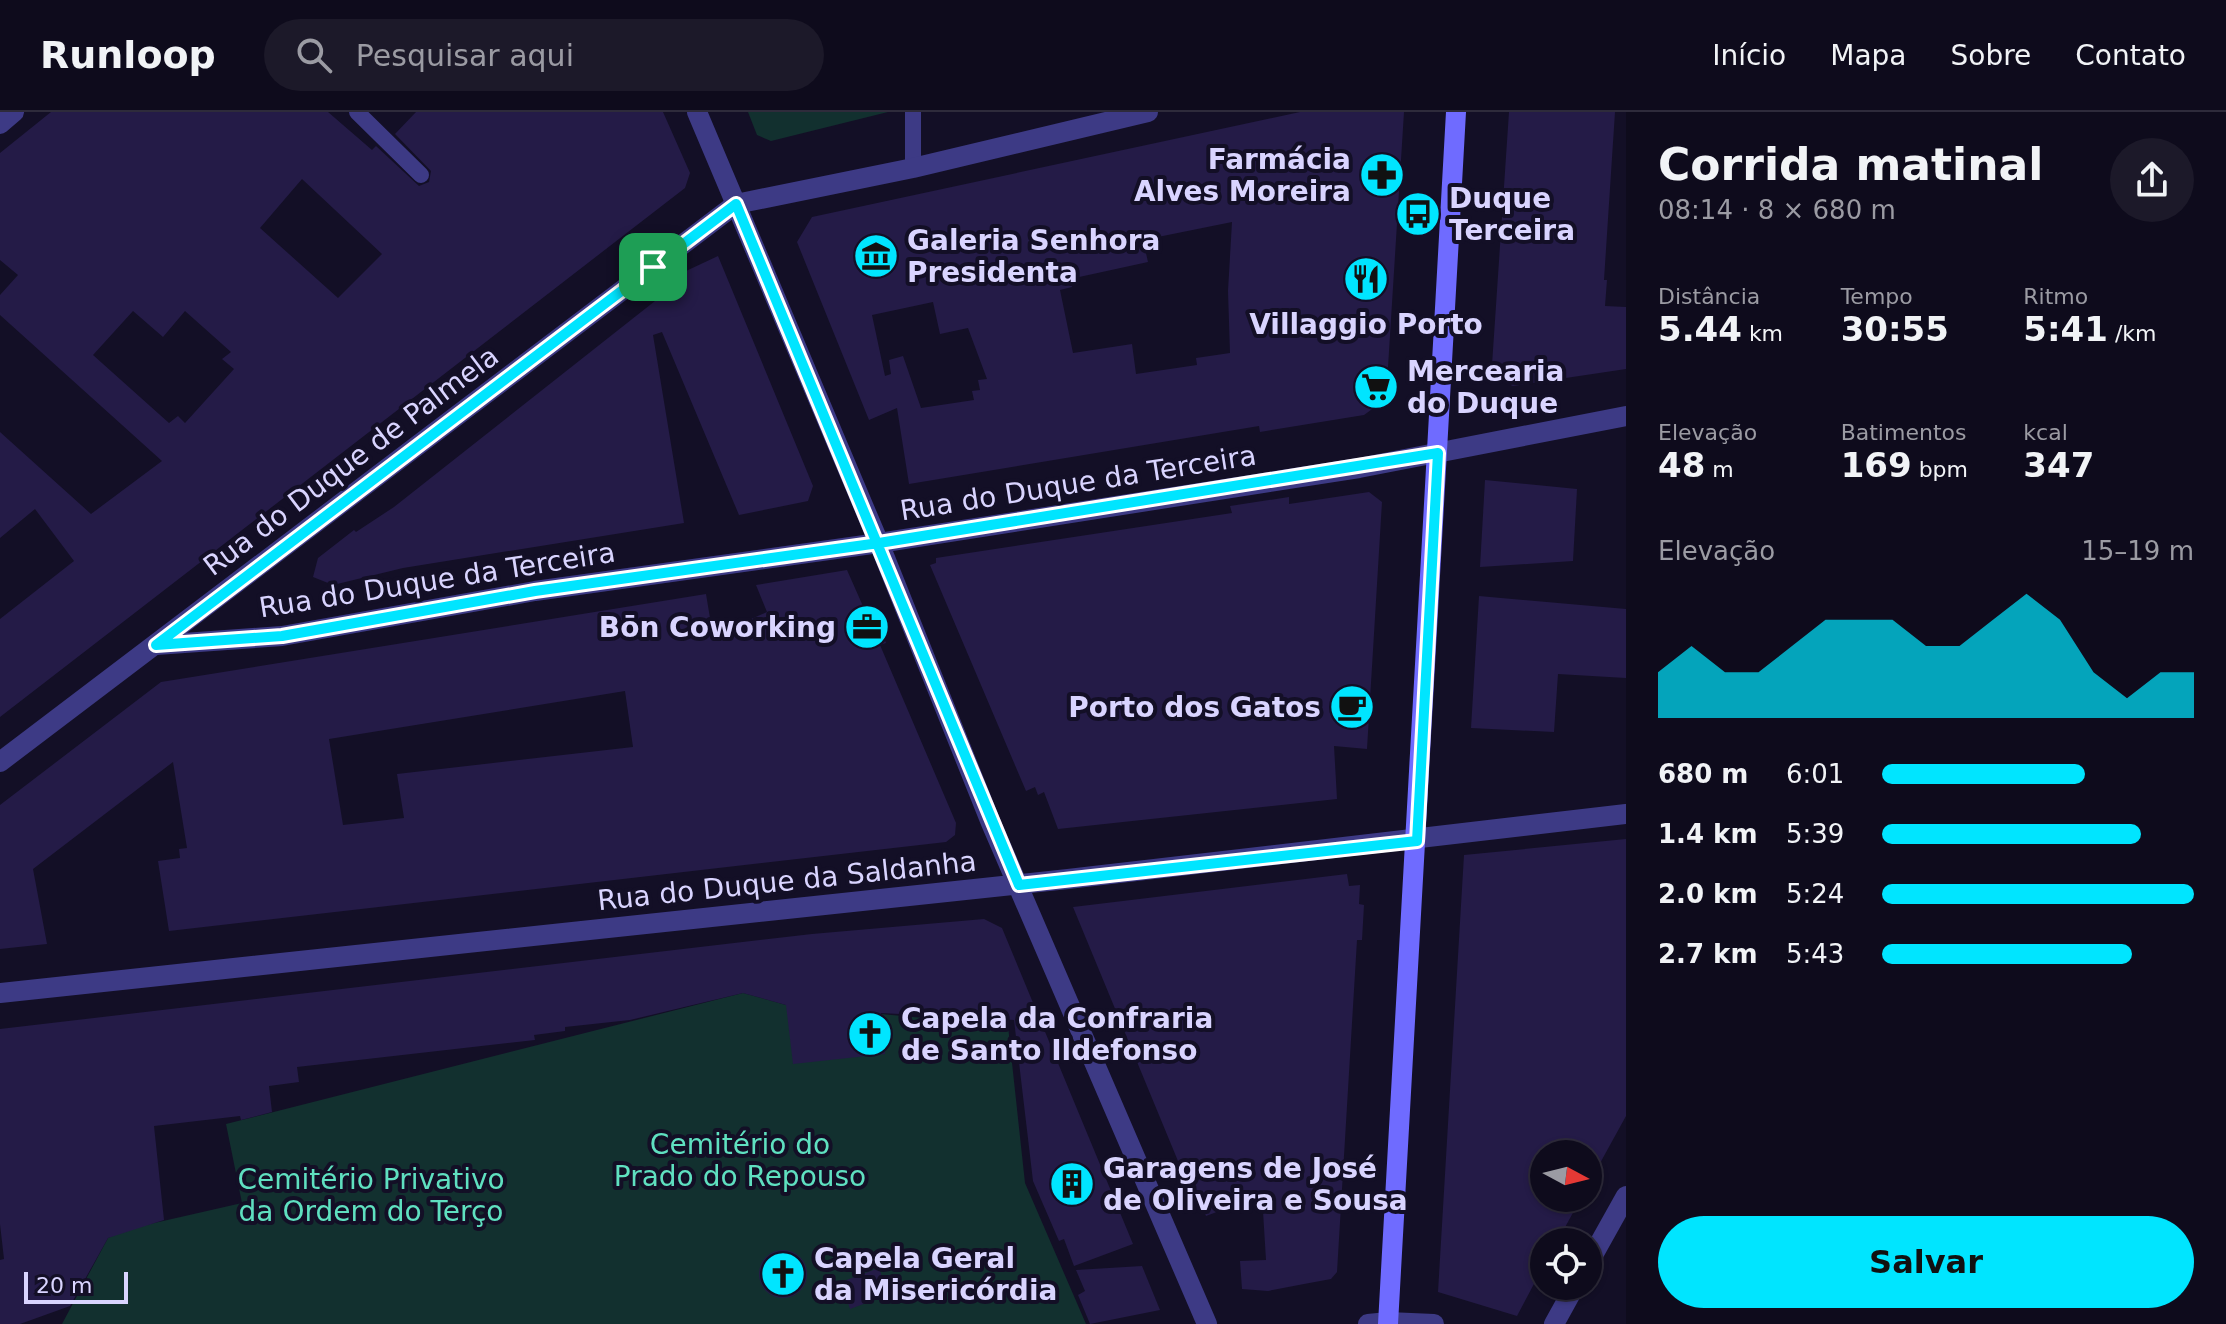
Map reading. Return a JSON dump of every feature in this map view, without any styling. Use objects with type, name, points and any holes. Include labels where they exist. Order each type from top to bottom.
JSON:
[{"type":"main road","points":[[1381,1323],[1417,841],[1456,112]]},
{"type":"street","points":[[0,124],[14,112]]},
{"type":"street","points":[[697,112],[1019,885],[1207,1324]]},
{"type":"street","points":[[736,204],[913,168],[1148,112]]},
{"type":"street","name":"Rua do Duque de Palmela","points":[[0,762],[736,204]]},
{"type":"street","name":"Rua do Duque da Terceira","points":[[156,645],[282,636],[535,591],[879,543],[1438,453],[1626,416]]},
{"type":"street","name":"Rua do Duque da Saldanha","points":[[0,993],[1019,885],[1417,841],[1626,814]]},
{"type":"street","points":[[1602,1239],[1626,1196]]},
{"type":"street","points":[[1554,1324],[1567,1300]]},
{"type":"street","points":[[1381,1323],[1434,1324]]},
{"type":"lane","points":[[357,112],[421,175]]},
{"type":"lane","points":[[913,112],[913,168]]},
{"type":"green space","points":[[748,112],[888,112],[771,141],[757,135]]},
{"type":"green space","name":"Cemitério do Prado do Repouso","points":[[743,993],[786,1005],[1008,1026],[1025,1183],[1086,1324],[62,1324],[108,1238],[128,1229],[242,1203],[226,1124]]},
{"type":"building","points":[[51,112],[328,112],[372,150],[376,146],[419,186],[429,182],[431,171],[395,134],[416,112],[663,112],[690,173],[685,188],[0,717],[0,619],[74,561],[35,509],[0,538],[0,432],[91,514],[162,461],[0,315],[0,295],[18,275],[0,260],[0,153]],"holes":[[[302,179],[382,254],[338,298],[260,228]],[[133,311],[163,337],[185,311],[231,352],[222,359],[234,369],[185,423],[178,416],[169,423],[93,355]]]},
{"type":"building","points":[[1300,112],[1404,112],[1386,399],[1364,415],[1260,432],[1259,426],[909,484],[897,408],[869,420],[797,242],[812,217]],"holes":[[[1232,222],[1228,291],[1230,353],[1196,358],[1197,365],[1136,374],[1132,344],[1073,353],[1060,290],[1072,287],[1070,279],[1148,262],[1143,240]],[[933,302],[940,334],[968,328],[987,379],[978,380],[980,390],[972,391],[974,400],[921,408],[903,356],[889,360],[891,374],[885,376],[872,315]]]},
{"type":"building","points":[[1509,112],[1615,112],[1605,306],[1626,307],[1626,369],[1513,386],[1495,379],[1492,365]]},
{"type":"building","points":[[718,256],[813,486],[808,501],[739,515],[662,332],[653,335],[684,523],[403,568],[333,585],[313,577],[318,558],[354,530],[356,532],[394,507],[674,286],[671,282]]},
{"type":"building","points":[[1485,480],[1577,489],[1573,561],[1480,567]]},
{"type":"building","points":[[1369,492],[1382,502],[1367,749],[1334,746],[1337,799],[1058,829],[1044,792],[1038,795],[1035,787],[1026,791],[930,565],[936,563],[936,558],[1232,513],[1230,506],[1289,497],[1289,504]]},
{"type":"building","points":[[847,570],[866,613],[872,610],[886,643],[880,645],[956,823],[955,835],[946,842],[169,931],[158,861],[180,858],[179,849],[187,848],[173,762],[33,869],[47,944],[0,949],[0,805],[161,682],[706,594],[713,636],[767,612],[756,585]],"holes":[[[625,691],[633,747],[397,774],[404,818],[343,825],[329,739]]]},
{"type":"building","points":[[1479,596],[1626,609],[1626,678],[1558,674],[1554,732],[1471,728]]},
{"type":"building","points":[[1626,839],[1626,1116],[1602,1160],[1602,1140],[1530,1140],[1530,1212],[1573,1212],[1565,1228],[1530,1228],[1530,1291],[1517,1316],[1438,1292],[1464,855]]},
{"type":"building","points":[[1347,874],[1349,886],[1360,885],[1359,904],[1364,905],[1362,940],[1357,940],[1337,1272],[1331,1279],[1268,1291],[1242,1289],[1240,1261],[1266,1260],[1262,1195],[1206,1216],[1202,1205],[1197,1207],[1073,907]]},
{"type":"building","points":[[984,919],[1002,928],[1133,1244],[1074,1266],[1064,1239],[1059,1241],[1033,1181],[1014,1020],[881,1013],[885,1054],[793,1064],[786,1005],[743,993],[630,1020],[565,1027],[565,1031],[534,1035],[535,1040],[297,1067],[299,1082],[269,1086],[272,1112],[241,1120],[240,1116],[154,1126],[164,1220],[108,1238],[70,1306],[20,1324],[0,1324],[0,1260],[4,1259],[0,1224],[0,1029],[812,934]]},
{"type":"building","name":"Capela Geral da Misericórdia","points":[[783,1250],[800,1257],[807,1274],[800,1291],[783,1298],[766,1291],[759,1274],[766,1257]]},
{"type":"building","points":[[1142,1266],[1160,1310],[1090,1324],[1078,1295],[1085,1291],[1076,1270]]},
{"type":"building","points":[[879,1268],[888,1295],[850,1309],[841,1282]]},
{"type":"place","name":"Farmácia Alves Moreira","points":[[1382,175]]},
{"type":"place","name":"Duque Terceira","points":[[1418,214]]},
{"type":"place","name":"Galeria Senhora Presidenta","points":[[876,256]]},
{"type":"place","name":"Villaggio Porto","points":[[1366,279]]},
{"type":"place","name":"Mercearia do Duque","points":[[1376,387]]},
{"type":"place","name":"Bōn Coworking","points":[[867,627]]},
{"type":"place","name":"Porto dos Gatos","points":[[1352,707]]},
{"type":"place","name":"Capela da Confraria de Santo Ildefonso","points":[[870,1034]]},
{"type":"place","name":"Garagens de José de Oliveira e Sousa","points":[[1072,1184]]},
{"type":"place","name":"Capela Geral da Misericórdia","points":[[783,1274]]},
{"type":"route","points":[[653,267],[156,645],[282,636],[535,591],[879,543],[1438,453],[1417,841],[1019,885],[991,823],[879,543],[736,204],[653,267]]},
{"type":"park label","name":"Cemitério Privativo da Ordem do Terço","points":[[371,1195]]}]
